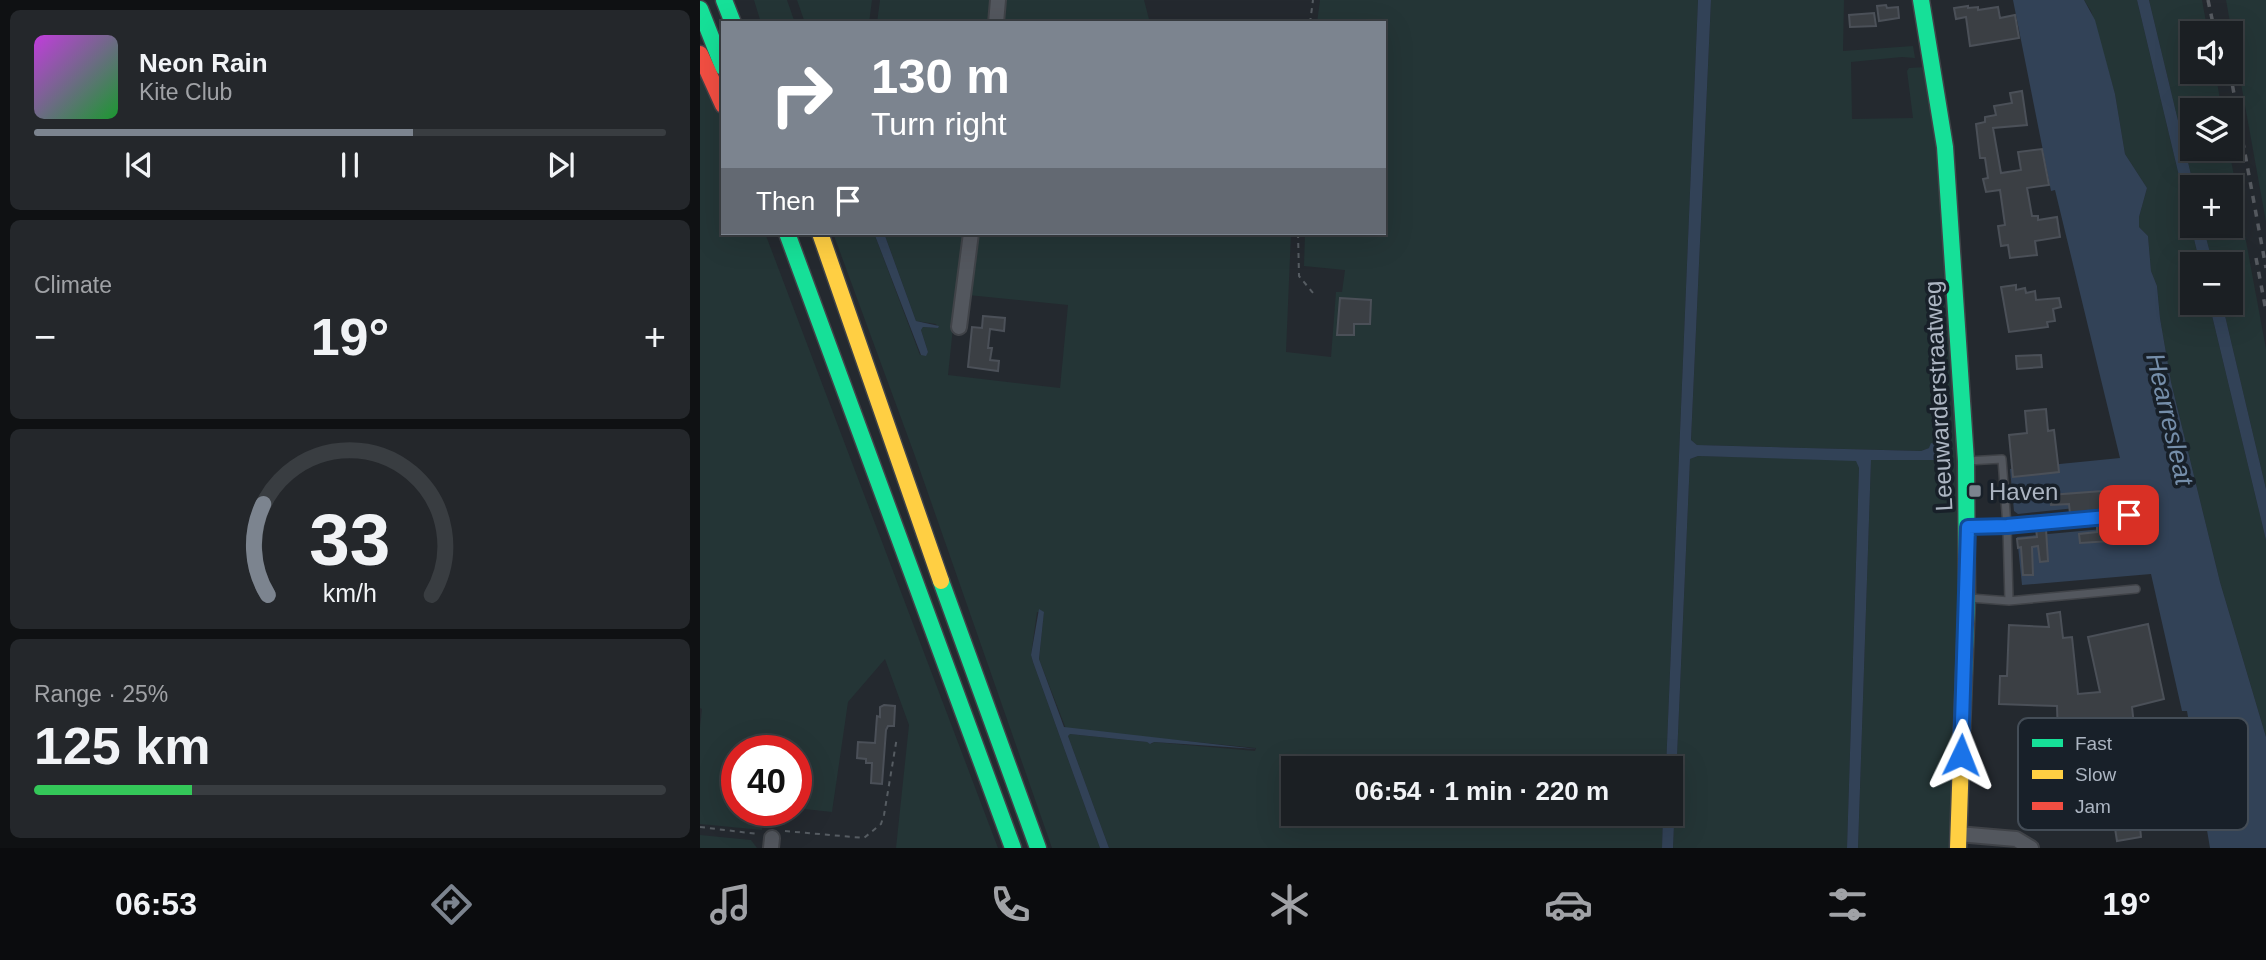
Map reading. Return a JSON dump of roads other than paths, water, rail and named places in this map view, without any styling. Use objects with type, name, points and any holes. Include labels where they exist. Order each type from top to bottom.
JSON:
[{"type":"main road","points":[[724,0],[732,21]]},
{"type":"main road","name":"Leeuwarderstraatweg","points":[[1921,0],[1945,147],[1966,461],[1968,597],[1958,841]]},
{"type":"main road","points":[[700,9],[721,62]]},
{"type":"main road","points":[[700,54],[721,101]]},
{"type":"main road","points":[[818,235],[1038,848]]},
{"type":"main road","points":[[788,237],[1013,848]]},
{"type":"street","points":[[996,21],[998,0]]},
{"type":"street","points":[[959,327],[971,235]]},
{"type":"street","name":"Leeuwarderstraatweg","points":[[1958,841],[2016,839],[2031,848]]},
{"type":"lane","points":[[1966,461],[2002,459],[2009,601]]},
{"type":"lane","points":[[1968,527],[2129,515]]},
{"type":"lane","points":[[1968,597],[2009,601],[2136,589]]},
{"type":"water","points":[[1698,0],[1711,0],[1691,440],[1697,445],[1921,451],[1929,448],[1931,443],[1935,444],[1937,460],[1871,460],[1858,848],[1847,848],[1859,468],[1856,461],[1698,456],[1690,459],[1677,756],[1666,756]]},
{"type":"water","name":"Hearresleat","points":[[2013,0],[2084,0],[2095,20],[2115,94],[2125,154],[2147,188],[2139,227],[2148,236],[2151,271],[2157,286],[2171,382],[2220,582],[2266,737],[2266,848],[2210,848],[2207,830],[2248,830],[2248,718],[2188,718],[2187,711],[2182,711],[2151,574],[2022,585],[2017,537],[2135,526],[2133,502],[2018,514],[2014,511],[2010,469],[2120,458],[2055,190],[2051,191]]},
{"type":"water","points":[[2137,0],[2149,0],[2180,129],[2180,161],[2188,161],[2191,175],[2180,175],[2180,180]]},
{"type":"water","points":[[875,235],[885,235],[916,321],[939,326],[923,327],[921,330],[928,352],[926,356],[921,355]]},
{"type":"water","points":[[2194,238],[2206,238],[2210,252],[2197,252]]},
{"type":"water","points":[[2212,315],[2225,315],[2266,489],[2266,540]]},
{"type":"water","points":[[1039,609],[1044,612],[1039,659],[1064,727],[1257,749],[1154,742],[1150,744],[1070,734],[1068,736],[1109,848],[1100,848],[1031,655]]},
{"type":"water","points":[[1663,826],[1674,826],[1673,848],[1662,848]]},
{"type":"railway","points":[[2208,0],[2212,21]]},
{"type":"railway","points":[[2232,84],[2266,268]]},
{"type":"railway","points":[[2256,258],[2266,311]]},
{"type":"place","name":"Haven","points":[[1975,491]]}]
